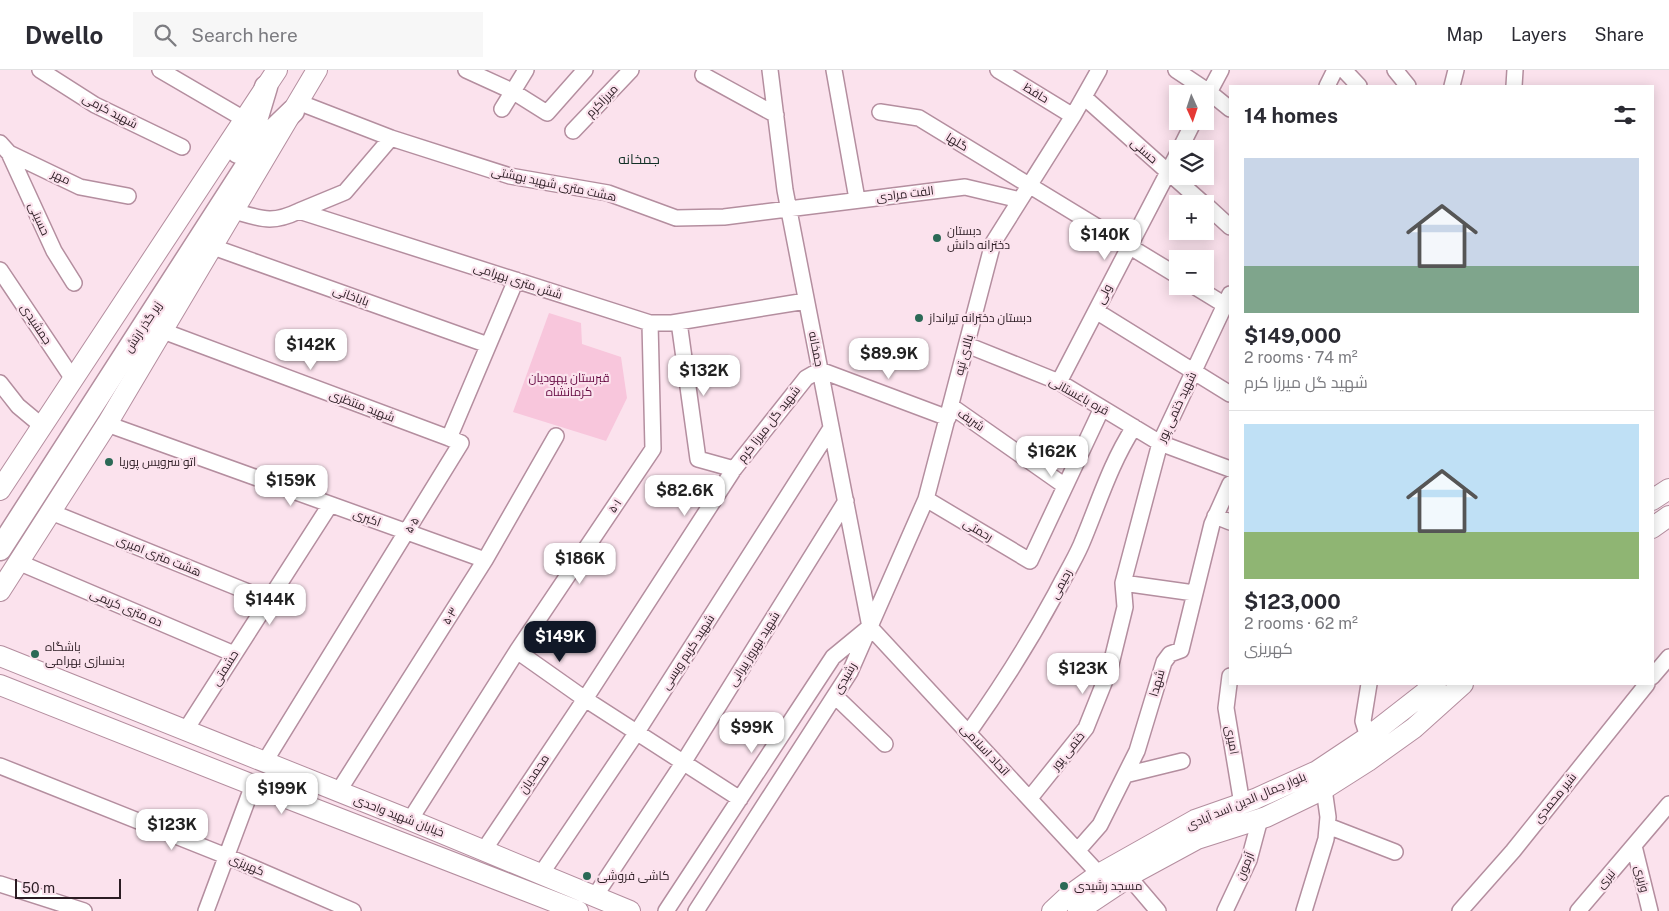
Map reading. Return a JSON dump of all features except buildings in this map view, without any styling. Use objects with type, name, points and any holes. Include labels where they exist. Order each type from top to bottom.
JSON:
[{"type":"highway","name":"زیر گذر ارتش","points":[[0,521],[254,127],[273,74]]},
{"type":"highway","name":"زیر گذر ارتش","points":[[0,549],[264,139],[295,106]]},
{"type":"main road","points":[[0,591],[107,424],[214,247],[317,70]]},
{"type":"main road","points":[[3,478],[42,426],[273,74]]},
{"type":"main road","points":[[1654,527],[1669,516]]},
{"type":"main road","name":"خیابان شهید واحدی","points":[[0,656],[410,820],[630,911]]},
{"type":"main road","name":"خیابان شهید واحدی","points":[[0,685],[578,911]]},
{"type":"main road","name":"بلوار جمال الدین اسد آبادی","points":[[1078,911],[1128,877],[1197,839],[1260,819],[1324,788],[1373,745],[1435,685]]},
{"type":"main road","name":"بلوار جمال الدین اسد آبادی","points":[[1052,911],[1100,874],[1195,820],[1242,804],[1414,728],[1462,685]]},
{"type":"street","name":"شهید کرمی","points":[[40,70],[95,105],[182,147]]},
{"type":"street","points":[[160,70],[244,119]]},
{"type":"street","points":[[466,70],[512,91],[547,113],[585,70]]},
{"type":"street","points":[[502,109],[526,70]]},
{"type":"street","name":"میرزاکرم","points":[[573,131],[630,70]]},
{"type":"street","name":"جمخانه","points":[[770,70],[788,210],[870,627]]},
{"type":"street","points":[[834,70],[858,199]]},
{"type":"street","name":"حافظ","points":[[998,70],[1073,116]]},
{"type":"street","name":"بالای تپه","points":[[870,627],[926,499],[993,243],[1073,116],[1099,70]]},
{"type":"street","points":[[1176,70],[1194,85]]},
{"type":"street","points":[[1213,85],[1221,70]]},
{"type":"street","points":[[1328,85],[1335,70]]},
{"type":"street","points":[[1344,70],[1358,85]]},
{"type":"street","points":[[1395,70],[1407,85]]},
{"type":"street","points":[[1452,85],[1456,70]]},
{"type":"street","points":[[1514,85],[1515,70]]},
{"type":"street","points":[[702,75],[776,115]]},
{"type":"street","name":"حسنی","points":[[1084,97],[1195,195]]},
{"type":"street","points":[[1214,100],[1229,108]]},
{"type":"street","name":"هشت متری شهید بهشتی","points":[[295,106],[510,176],[608,193],[676,218],[724,217],[788,210]]},
{"type":"street","name":"گلها","points":[[880,112],[919,118],[1169,271]]},
{"type":"street","points":[[234,211],[265,220],[286,217],[345,192],[391,138]]},
{"type":"street","name":"مهر","points":[[5,148],[80,187],[128,196]]},
{"type":"street","name":"حسینی","points":[[5,148],[54,251],[74,283]]},
{"type":"street","name":"ولی","points":[[1059,382],[1168,172]]},
{"type":"street","name":"الفت مرادی","points":[[788,210],[858,199],[965,187],[1020,200]]},
{"type":"street","name":"شش متری بهرامی","points":[[299,211],[650,323],[672,323],[806,301]]},
{"type":"street","name":"حسنی","points":[[1214,212],[1229,225]]},
{"type":"street","name":"باباخانی","points":[[214,247],[488,345]]},
{"type":"street","name":"جمشیدی","points":[[0,270],[72,379]]},
{"type":"street","points":[[448,438],[516,280]]},
{"type":"street","points":[[1214,294],[1227,300]]},
{"type":"street","name":"شهید ختمی پور","points":[[1124,583],[1160,443],[1227,300]]},
{"type":"street","points":[[1096,311],[1229,393]]},
{"type":"street","points":[[679,322],[698,459],[734,469]]},
{"type":"street","name":"۵۰۱","points":[[410,820],[518,651],[653,449],[650,323]]},
{"type":"street","name":"شهید منتظری","points":[[163,331],[448,438]]},
{"type":"street","name":"قره باغستانی","points":[[967,345],[1059,382],[1160,443],[1229,469]]},
{"type":"street","points":[[820,370],[949,412]]},
{"type":"street","name":"شهید گل میرزا کرم","points":[[585,699],[734,469],[806,378],[820,370]]},
{"type":"street","points":[[0,382],[18,406],[42,426]]},
{"type":"street","points":[[1065,486],[1102,408]]},
{"type":"street","name":"شریف","points":[[949,412],[1065,486]]},
{"type":"street","name":"اکبری","points":[[107,424],[485,560]]},
{"type":"street","name":"رحیمی","points":[[969,732],[996,694],[1041,621],[1080,546],[1102,488],[1134,427]]},
{"type":"street","name":"شهید کریم ویسی","points":[[541,874],[637,732],[831,428]]},
{"type":"street","name":"۵۰۳","points":[[338,792],[485,560],[556,436]]},
{"type":"street","name":"۵۰۵","points":[[264,763],[461,443],[448,438]]},
{"type":"street","name":"رحمتی","points":[[926,499],[1030,562],[1065,486]]},
{"type":"street","name":"شهدا","points":[[1078,850],[1100,825],[1137,750],[1164,662],[1170,654],[1181,650],[1215,516],[1229,486]]},
{"type":"street","name":"شهید بهروز پیرانی","points":[[595,896],[684,762],[846,501]]},
{"type":"street","name":"حشمتی","points":[[185,731],[330,504]]},
{"type":"street","name":"هشت متری امیری","points":[[51,512],[268,600]]},
{"type":"street","points":[[1215,516],[1229,522]]},
{"type":"street","name":"ده متری کریمی","points":[[18,562],[234,654]]},
{"type":"street","points":[[1124,583],[1194,593]]},
{"type":"street","name":"ختمی پور","points":[[1030,798],[1086,728],[1110,668],[1125,607],[1124,583]]},
{"type":"street","name":"اتحاد اسلامی","points":[[870,627],[1100,874]]},
{"type":"street","name":"رشیدی","points":[[696,911],[850,672],[870,627]]},
{"type":"street","name":"رشیدی","points":[[669,909],[833,657],[870,627]]},
{"type":"street","points":[[518,651],[585,699],[740,799]]},
{"type":"street","points":[[1654,676],[1669,657]]},
{"type":"street","name":"امیری","points":[[1229,684],[1226,708],[1242,804]]},
{"type":"street","points":[[1369,685],[1363,721],[1373,745]]},
{"type":"street","name":"شیر محمدی","points":[[1460,911],[1513,851],[1647,685]]},
{"type":"street","points":[[835,696],[885,744]]},
{"type":"street","name":"محمدیان","points":[[484,850],[585,699]]},
{"type":"street","points":[[1125,775],[1182,761]]},
{"type":"street","name":"کهریزی","points":[[0,766],[226,856],[353,911]]},
{"type":"street","points":[[206,911],[253,785]]},
{"type":"street","points":[[1304,911],[1328,826],[1324,788]]},
{"type":"street","name":"نیری","points":[[1578,911],[1669,804]]},
{"type":"street","name":"آزمون","points":[[1225,911],[1249,860],[1260,819]]},
{"type":"street","points":[[1328,826],[1395,852]]},
{"type":"street","name":"وزیری","points":[[1634,846],[1650,911]]},
{"type":"street","points":[[1128,877],[1158,911]]},
{"type":"street","points":[[0,884],[79,910]]},
{"type":"green space","name":"قبرستان یهودیان کرمانشاه","points":[[549,313],[581,323],[582,344],[621,357],[627,398],[606,441],[513,412]]},
{"type":"place","name":"دبستان دخترانه دانش","points":[[937,238]]},
{"type":"place","name":"دبستان دخترانه تیرانداز","points":[[919,318]]},
{"type":"place","name":"اتو سرویس پوریا","points":[[109,462]]},
{"type":"place","name":"باشگاه بدنسازی بهرامی","points":[[35,654]]},
{"type":"place","name":"کاشی فروشی","points":[[587,876]]},
{"type":"place","name":"مسجد رشیدی","points":[[1064,886]]},
{"type":"district","name":"جمخانه","points":[[639,159]]}]
